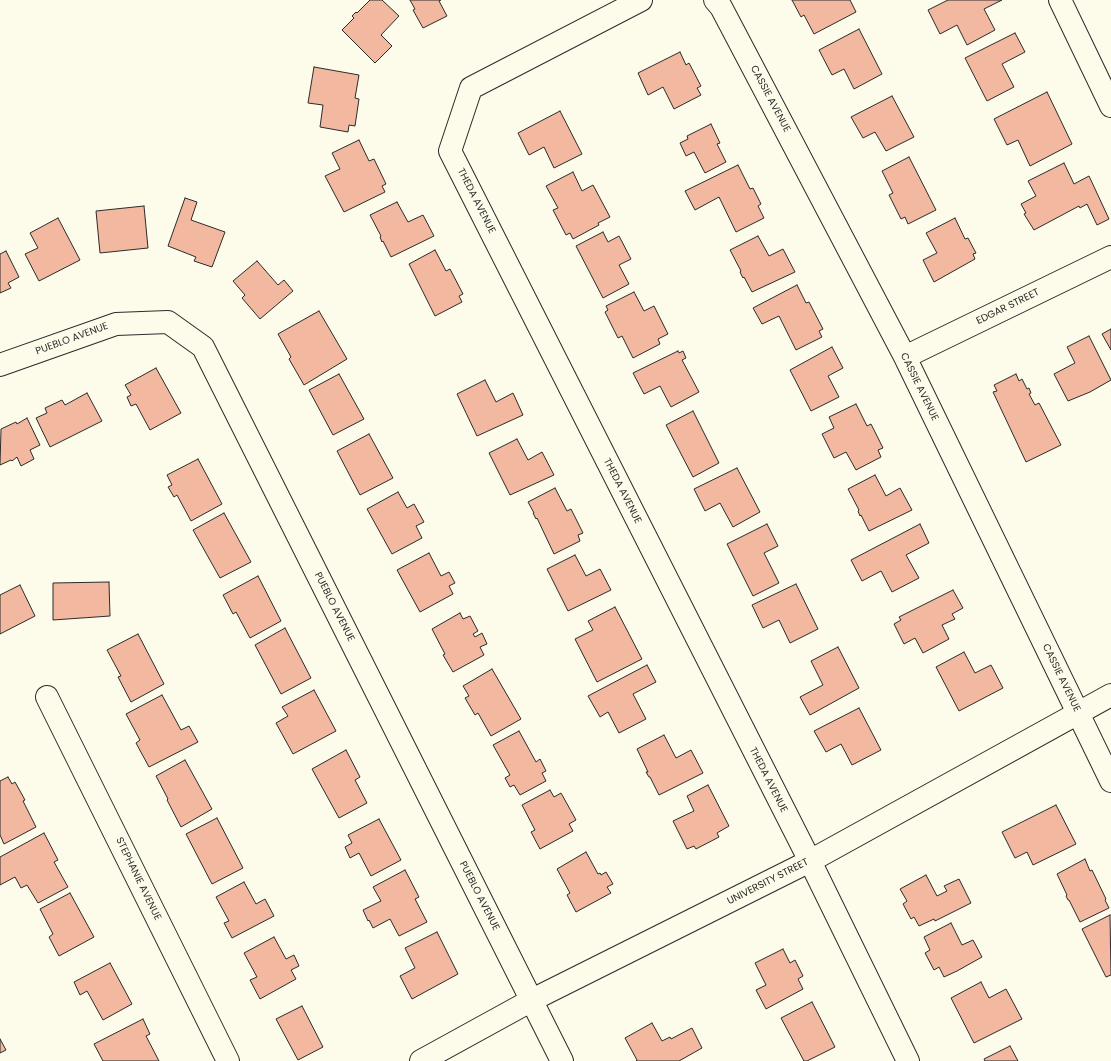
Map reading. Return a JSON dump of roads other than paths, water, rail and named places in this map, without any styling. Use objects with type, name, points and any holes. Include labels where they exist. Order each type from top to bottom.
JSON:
[{"type":"street","name":"THEDA AVENUE","points":[[641,0],[471,88],[450,151],[810,861],[908,1061]]},
{"type":"street","name":"CASSIE AVENUE","points":[[715,0],[721,7],[905,357],[1111,780]]},
{"type":"street","points":[[1060,0],[1111,106]]},
{"type":"street","name":"EDGAR STREET","points":[[905,357],[1111,257]]},
{"type":"street","name":"PUEBLO AVENUE","points":[[0,365],[116,324],[168,322],[203,347],[562,1061]]},
{"type":"street","name":"UNIVERSITY STREET","points":[[421,1061],[532,1000],[810,861],[1111,695]]},
{"type":"street","name":"STEPHANIE AVENUE","points":[[47,697],[228,1061]]}]
